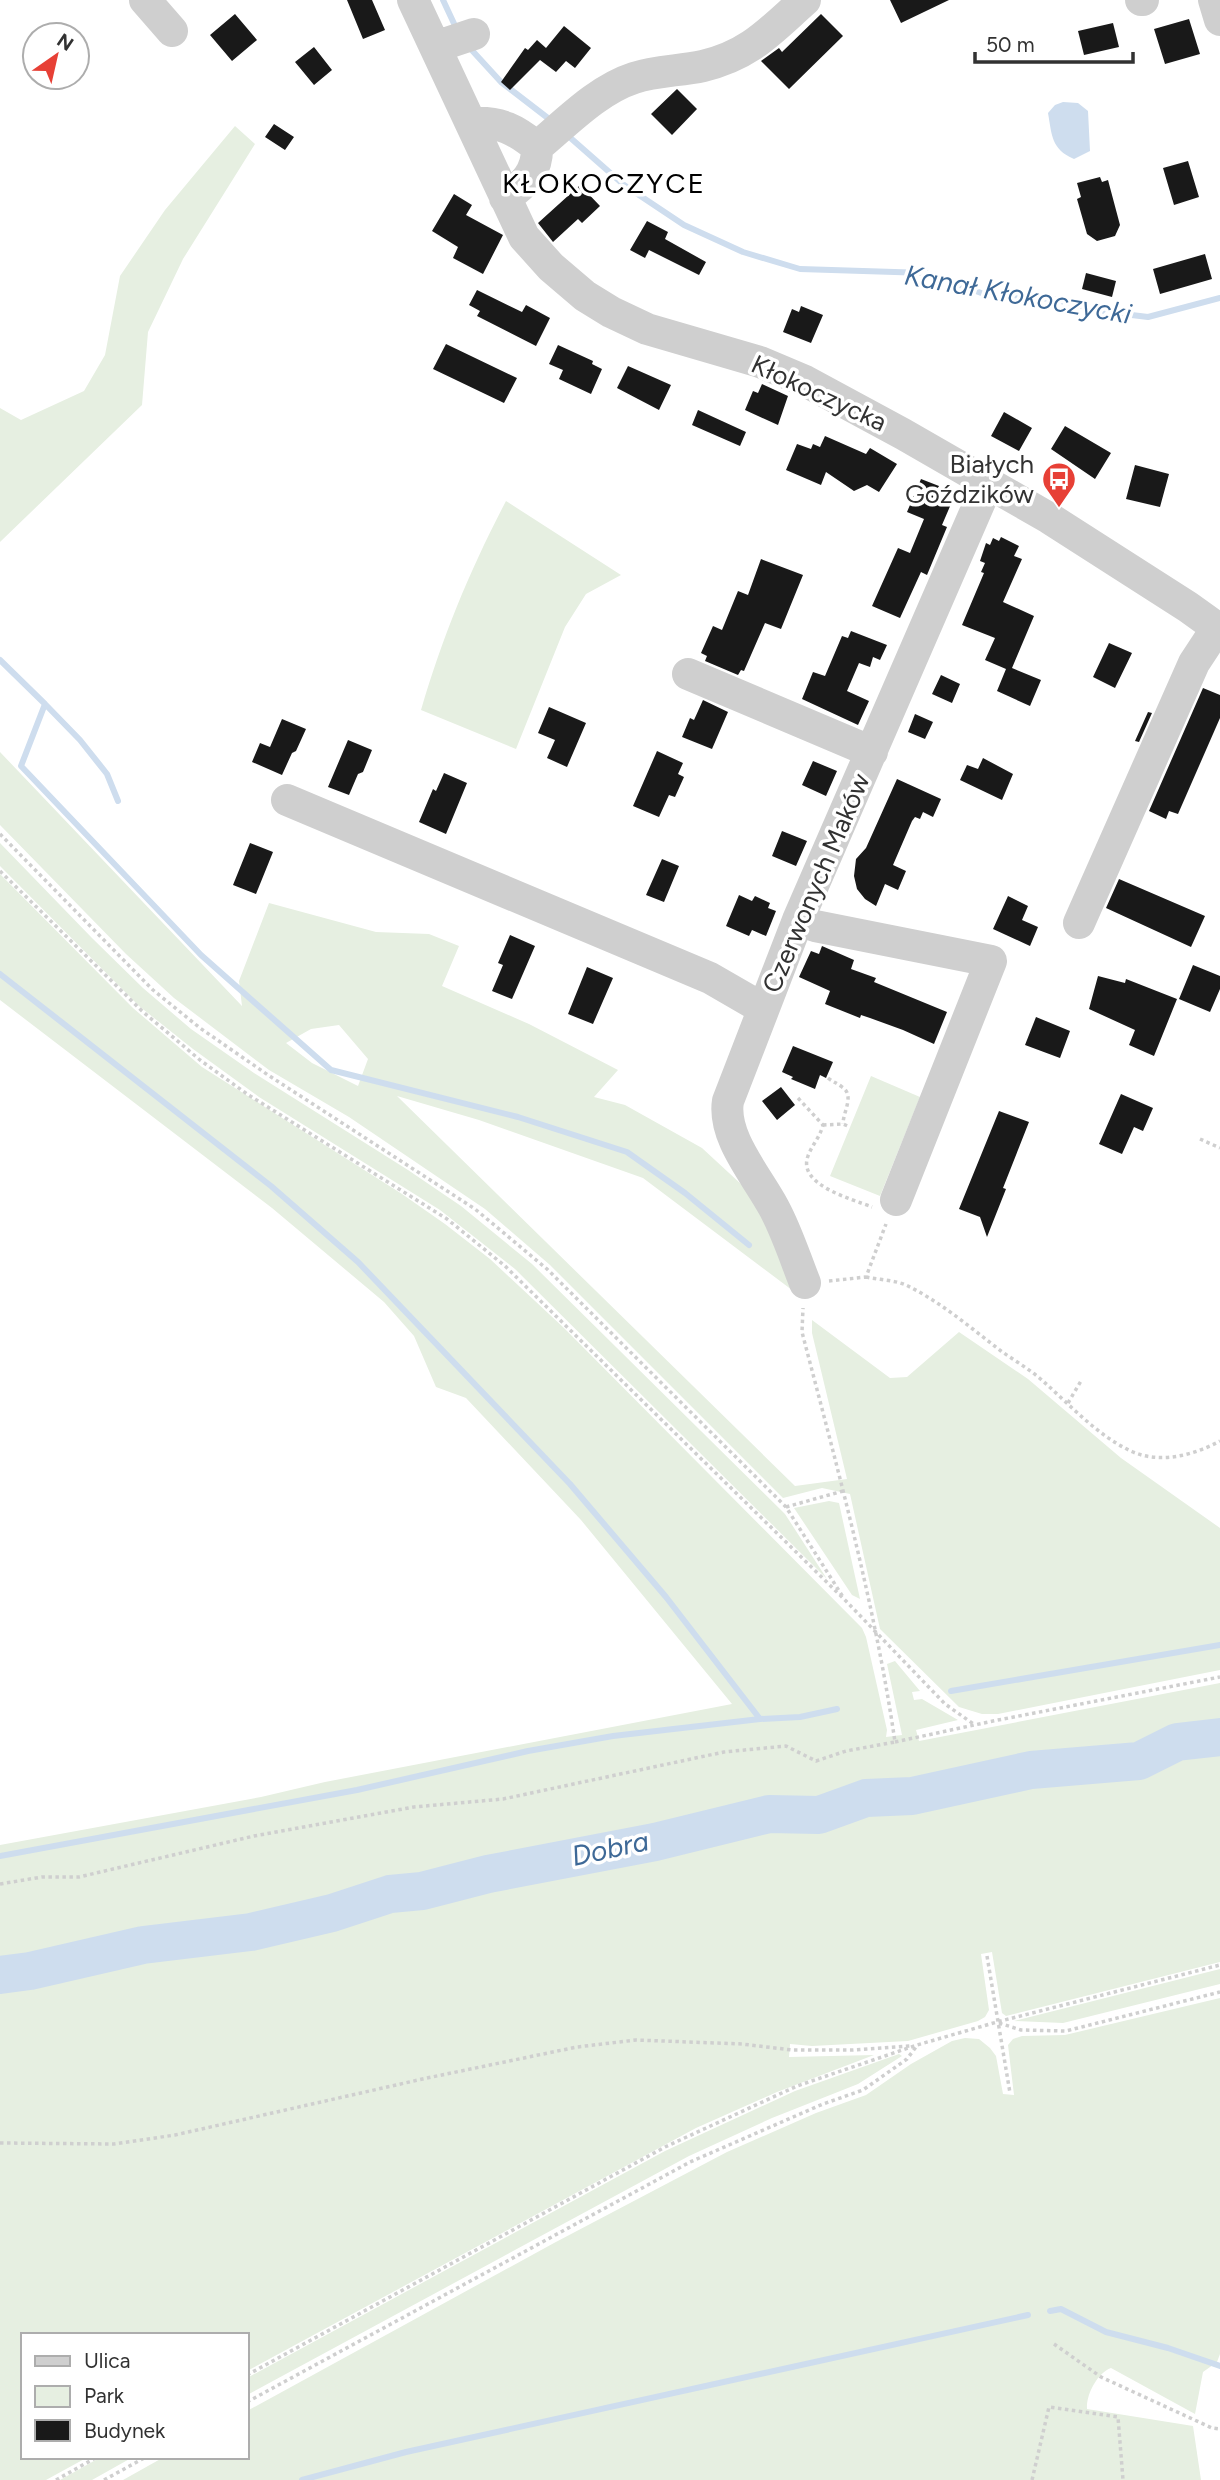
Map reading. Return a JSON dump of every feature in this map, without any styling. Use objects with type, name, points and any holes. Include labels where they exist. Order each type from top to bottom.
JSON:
[{"type":"street","points":[[145,0],[172,31]]},
{"type":"street","name":"Kłokoczycka","points":[[413,0],[524,237],[551,267],[585,296],[647,329],[760,362],[805,381],[1072,533],[1218,629]]},
{"type":"street","points":[[505,198],[520,189],[530,176],[552,134],[593,101],[633,79],[704,66],[742,54],[805,0]]},
{"type":"street","points":[[1214,0],[1220,20]]},
{"type":"street","points":[[435,47],[474,34]]},
{"type":"street","points":[[472,123],[500,124],[523,136],[552,134]]},
{"type":"street","name":"Czerwonych Maków","points":[[805,1283],[775,1209],[729,1130],[726,1113],[728,1101],[798,920],[988,483]]},
{"type":"street","points":[[1079,923],[1194,663],[1218,629]]},
{"type":"street","points":[[688,674],[872,752]]},
{"type":"street","points":[[287,800],[710,978],[762,1008]]},
{"type":"street","points":[[798,920],[815,926],[991,961],[886,1204]]},
{"type":"path","points":[[0,834],[153,989],[200,1028],[475,1209],[539,1262],[786,1507],[846,1601]]},
{"type":"path","points":[[0,871],[142,1011],[200,1060],[247,1094],[447,1219],[505,1266],[846,1601],[945,1704],[975,1725]]},
{"type":"path","points":[[828,1078],[842,1086],[849,1098],[843,1124]]},
{"type":"path","points":[[797,1098],[822,1125],[821,1135],[808,1156],[809,1174],[816,1184],[886,1204],[866,1277]]},
{"type":"path","points":[[822,1125],[843,1124],[850,1127]]},
{"type":"path","points":[[1200,1139],[1220,1148]]},
{"type":"path","points":[[895,1742],[843,1491],[802,1332],[805,1283],[866,1277],[906,1285],[947,1310],[1033,1371],[1107,1436],[1132,1452],[1152,1458],[1170,1459],[1220,1441]]},
{"type":"path","points":[[1068,1403],[1081,1381]]},
{"type":"path","points":[[786,1507],[843,1491]]},
{"type":"path","points":[[0,1884],[42,1877],[79,1877],[254,1836],[414,1807],[503,1799],[724,1752],[786,1746],[816,1762],[846,1751],[1220,1677]]},
{"type":"path","points":[[986,1956],[1010,2093]]},
{"type":"path","points":[[248,2374],[666,2147],[797,2087],[917,2045],[1220,1965]]},
{"type":"path","points":[[997,2022],[1021,2030],[1066,2031],[1220,1992]]},
{"type":"path","points":[[0,2143],[114,2144],[175,2135],[427,2078],[578,2047],[636,2040],[743,2044],[792,2050],[852,2050],[917,2045]]},
{"type":"path","points":[[248,2401],[690,2162],[823,2104],[863,2090],[907,2059],[917,2045]]},
{"type":"path","points":[[1054,2344],[1101,2377],[1212,2428],[1220,2429]]},
{"type":"path","points":[[1031,2480],[1049,2407],[1118,2417],[1123,2480]]},
{"type":"path","points":[[56,2480],[93,2459]]},
{"type":"path","points":[[104,2480],[142,2459]]},
{"type":"green space","points":[[235,126],[255,144],[183,259],[148,332],[142,405],[0,542],[0,408],[21,420],[84,391],[105,355],[120,276],[165,210]]},
{"type":"green space","points":[[506,501],[621,575],[586,594],[565,627],[516,749],[421,710],[458,603]]},
{"type":"green space","points":[[0,752],[242,1006],[239,981],[269,903],[376,932],[429,934],[459,946],[442,986],[529,1024],[618,1070],[594,1097],[625,1105],[702,1148],[755,1197],[796,1293],[643,1178],[479,1120],[397,1096],[795,1486],[847,1479],[812,1333],[812,1320],[890,1378],[907,1377],[959,1332],[1028,1379],[1121,1458],[1220,1528],[1220,1670],[998,1714],[982,1714],[959,1707],[880,1629],[850,1494],[822,1488],[783,1498],[550,1265],[485,1209],[349,1117],[269,1070],[174,998],[126,954],[0,825]],"holes":[[[339,1025],[368,1059],[358,1086],[312,1063],[286,1043],[311,1029]]]},
{"type":"green space","points":[[0,843],[143,988],[191,1029],[254,1073],[461,1206],[532,1264],[785,1514],[827,1579],[515,1269],[440,1210],[259,1097],[139,1006],[0,866]]},
{"type":"green space","points":[[0,874],[133,1008],[202,1067],[445,1224],[490,1259],[564,1328],[862,1628],[887,1730],[886,1737],[902,1735],[887,1664],[895,1661],[920,1691],[912,1692],[914,1700],[922,1699],[958,1720],[916,1730],[919,1741],[1220,1683],[1220,1723],[1176,1729],[1116,1749],[981,1770],[916,1787],[860,1794],[806,1808],[756,1811],[598,1848],[426,1880],[332,1907],[255,1925],[151,1939],[0,1968],[0,1845],[261,1797],[325,1782],[732,1704],[581,1520],[466,1398],[436,1387],[414,1336],[384,1302],[272,1208],[0,1000]]},
{"type":"green space","points":[[871,1076],[920,1097],[880,1196],[830,1176]]},
{"type":"green space","points":[[829,1501],[839,1503],[860,1599],[852,1595],[794,1508]]},
{"type":"green space","points":[[1220,1750],[1220,1962],[1006,2016],[1002,2013],[992,1952],[981,1954],[989,2010],[985,2017],[978,2021],[908,2041],[812,2046],[790,2044],[789,2057],[874,2055],[777,2092],[696,2128],[248,2370],[248,2333],[21,2333],[21,2459],[84,2459],[46,2480],[0,2480],[0,1979],[145,1946],[278,1931],[386,1897],[712,1833],[752,1820],[798,1826],[832,1820],[864,1808],[910,1809],[936,1798]]},
{"type":"green space","points":[[1220,1969],[1220,1984],[1063,2023],[1014,2021]]},
{"type":"green space","points":[[1220,1998],[1220,2354],[1217,2362],[1203,2372],[1195,2414],[1111,2368],[1097,2379],[1087,2403],[1087,2409],[1193,2426],[1201,2480],[123,2480],[160,2459],[248,2459],[248,2410],[727,2152],[816,2113],[866,2095],[911,2064],[952,2041],[979,2039],[990,2048],[996,2056],[1003,2094],[1014,2095],[1008,2045],[1013,2039],[1022,2036],[1065,2035]]},
{"type":"green space","points":[[899,2054],[902,2056],[858,2084],[772,2118],[689,2156],[248,2394],[248,2377],[665,2151],[795,2091]]},
{"type":"green space","points":[[97,2459],[129,2459],[92,2480],[60,2480]]},
{"type":"water","points":[[1063,102],[1078,103],[1088,111],[1090,151],[1074,159],[1057,146],[1048,113],[1055,105]]},
{"type":"building","points":[[347,0],[372,0],[385,30],[363,39]]},
{"type":"building","points":[[890,0],[949,0],[901,23]]},
{"type":"building","points":[[235,14],[257,40],[232,61],[210,35]]},
{"type":"building","points":[[821,14],[843,36],[789,89],[761,61],[779,48],[782,52]]},
{"type":"building","points":[[1189,19],[1200,54],[1165,64],[1154,29]]},
{"type":"building","points":[[1113,23],[1119,47],[1084,55],[1078,31]]},
{"type":"building","points":[[564,26],[591,48],[575,68],[566,61],[556,72],[540,60],[510,90],[501,82],[525,48],[528,50],[537,40],[546,48]]},
{"type":"building","points":[[314,47],[332,70],[314,85],[295,62]]},
{"type":"building","points":[[677,89],[697,109],[672,135],[651,114]]},
{"type":"building","points":[[274,124],[294,137],[285,150],[265,137]]},
{"type":"building","points":[[1188,161],[1199,197],[1174,205],[1163,168]]},
{"type":"building","points":[[1100,177],[1102,182],[1108,180],[1120,225],[1115,236],[1097,241],[1087,234],[1077,199],[1081,197],[1077,183]]},
{"type":"building","points":[[580,185],[600,206],[582,223],[578,219],[553,242],[538,223]]},
{"type":"building","points":[[454,194],[472,205],[466,215],[503,235],[483,274],[453,258],[458,247],[432,231]]},
{"type":"building","points":[[647,221],[668,232],[665,239],[706,262],[699,275],[649,250],[645,258],[630,250]]},
{"type":"building","points":[[1205,254],[1212,279],[1160,294],[1153,269]]},
{"type":"building","points":[[1086,273],[1116,281],[1112,297],[1082,289]]},
{"type":"building","points":[[477,290],[522,312],[526,305],[550,318],[536,346],[477,316],[480,311],[469,305]]},
{"type":"building","points":[[801,306],[823,315],[811,343],[783,332],[792,309],[799,312]]},
{"type":"building","points":[[446,344],[517,378],[504,403],[433,369]]},
{"type":"building","points":[[558,345],[593,361],[592,364],[602,369],[591,394],[559,379],[563,370],[549,364]]},
{"type":"building","points":[[628,366],[671,385],[659,410],[617,388]]},
{"type":"building","points":[[762,384],[788,396],[778,425],[745,410],[753,391],[758,393]]},
{"type":"building","points":[[698,410],[746,432],[740,446],[692,425]]},
{"type":"building","points":[[1004,412],[1032,428],[1019,451],[991,436]]},
{"type":"building","points":[[1065,426],[1111,453],[1095,479],[1051,449]]},
{"type":"building","points":[[825,436],[866,454],[870,448],[897,464],[879,492],[867,485],[854,491],[826,472],[821,485],[786,470],[797,444],[811,449],[813,444],[820,447]]},
{"type":"building","points":[[1135,465],[1169,474],[1160,507],[1126,499]]},
{"type":"building","points":[[921,479],[939,486],[937,490],[954,497],[942,525],[947,527],[927,575],[921,572],[900,618],[872,606],[898,548],[910,553],[924,519],[907,512]]},
{"type":"building","points":[[1001,537],[1019,546],[1014,556],[1022,559],[1003,602],[1034,616],[1012,668],[1041,680],[1030,706],[997,691],[1006,669],[985,660],[995,638],[962,625],[984,573],[981,572],[985,563],[980,561],[986,543],[990,545],[993,538],[999,541]]},
{"type":"building","points":[[761,559],[803,575],[781,629],[765,623],[744,671],[741,670],[738,675],[705,661],[707,656],[701,653],[713,626],[722,630],[738,591],[748,595]]},
{"type":"building","points":[[851,631],[887,645],[880,660],[873,657],[870,667],[859,663],[847,691],[869,701],[858,725],[802,699],[813,672],[825,676],[842,636],[848,638]]},
{"type":"building","points":[[1109,643],[1132,653],[1115,688],[1093,677]]},
{"type":"building","points":[[941,675],[960,684],[952,703],[932,694]]},
{"type":"building","points":[[1203,688],[1220,695],[1220,718],[1178,814],[1169,811],[1166,819],[1149,811]]},
{"type":"building","points":[[703,700],[728,712],[712,749],[682,737],[690,718],[694,720]]},
{"type":"building","points":[[549,707],[586,723],[567,767],[547,758],[555,740],[538,733]]},
{"type":"building","points":[[1148,712],[1152,713],[1139,742],[1135,741]]},
{"type":"building","points":[[915,714],[933,722],[925,739],[908,732]]},
{"type":"building","points":[[282,719],[306,729],[282,775],[252,762],[260,743],[270,747]]},
{"type":"building","points":[[348,740],[372,750],[349,795],[328,787]]},
{"type":"building","points":[[657,751],[683,763],[678,774],[684,777],[675,797],[669,795],[659,817],[633,806]]},
{"type":"building","points":[[983,758],[1013,774],[1002,800],[960,780],[967,765],[978,769]]},
{"type":"building","points":[[813,761],[837,771],[826,796],[802,785]]},
{"type":"building","points":[[444,773],[467,783],[446,834],[419,822],[433,789],[436,791]]},
{"type":"building","points":[[897,779],[941,799],[933,817],[923,812],[920,819],[915,817],[912,821],[893,865],[906,871],[898,890],[885,884],[876,906],[865,899],[857,889],[854,876],[856,859],[866,848]]},
{"type":"building","points":[[782,831],[807,841],[796,866],[772,856]]},
{"type":"building","points":[[250,843],[273,852],[256,894],[233,885]]},
{"type":"building","points":[[662,859],[679,866],[664,902],[646,895]]},
{"type":"building","points":[[1119,879],[1205,916],[1191,947],[1106,908]]},
{"type":"building","points":[[739,895],[752,901],[755,896],[770,903],[768,908],[776,911],[766,936],[752,930],[749,936],[726,926]]},
{"type":"building","points":[[1008,896],[1028,906],[1022,920],[1038,927],[1030,946],[993,929]]},
{"type":"building","points":[[510,935],[535,946],[512,999],[492,991],[503,965],[498,963]]},
{"type":"building","points":[[822,946],[854,960],[851,969],[876,978],[874,982],[947,1012],[934,1044],[903,1030],[861,1015],[860,1018],[825,1004],[830,991],[799,977],[811,951],[819,954]]},
{"type":"building","points":[[1193,965],[1220,976],[1220,989],[1210,1012],[1179,999]]},
{"type":"building","points":[[587,967],[613,978],[593,1024],[568,1014]]},
{"type":"building","points":[[1098,976],[1125,983],[1126,979],[1177,999],[1154,1056],[1129,1045],[1135,1030],[1089,1009]]},
{"type":"building","points":[[1036,1017],[1070,1031],[1060,1058],[1025,1045]]},
{"type":"building","points":[[793,1046],[833,1062],[826,1078],[820,1075],[815,1089],[791,1079],[793,1077],[782,1072]]},
{"type":"building","points":[[781,1087],[795,1105],[777,1120],[762,1101]]},
{"type":"building","points":[[1121,1094],[1153,1108],[1143,1131],[1134,1127],[1122,1154],[1099,1144]]},
{"type":"building","points":[[999,1111],[1029,1122],[987,1237],[980,1217],[959,1209]]},
{"type":"waterway","name":"Kanał Kłokoczycki","points":[[443,0],[457,30]]},
{"type":"waterway","name":"Kanał Kłokoczycki","points":[[468,46],[501,82],[553,122]]},
{"type":"waterway","name":"Kanał Kłokoczycki","points":[[566,134],[624,185],[684,225],[743,252],[800,269],[926,273],[984,294],[1053,299],[1107,312],[1148,317],[1220,298]]},
{"type":"waterway","points":[[0,660],[45,704],[21,766],[201,955],[331,1070],[518,1117],[627,1152],[685,1193],[749,1245]]},
{"type":"waterway","points":[[45,704],[80,740],[107,774],[118,801]]},
{"type":"waterway","points":[[0,974],[271,1186],[358,1262],[570,1484],[666,1597],[760,1719],[613,1736],[528,1751],[357,1790],[0,1856]]},
{"type":"waterway","points":[[951,1691],[1220,1645]]},
{"type":"waterway","points":[[760,1719],[800,1717],[837,1709]]},
{"type":"waterway","name":"Dobra","points":[[0,1975],[30,1971],[143,1945],[251,1932],[332,1913],[390,1894],[422,1891],[488,1874],[655,1842],[769,1814],[819,1815],[866,1798],[912,1796],[1031,1770],[1139,1761],[1177,1742],[1220,1737]]},
{"type":"waterway","points":[[1050,2311],[1061,2309],[1106,2332],[1168,2348],[1220,2366]]},
{"type":"waterway","points":[[302,2480],[406,2452],[1028,2315]]},
{"type":"place","name":"Białych Goździków","points":[[1059,509]]},
{"type":"district","name":"KŁOKOCZYCE","points":[[604,183]]}]
